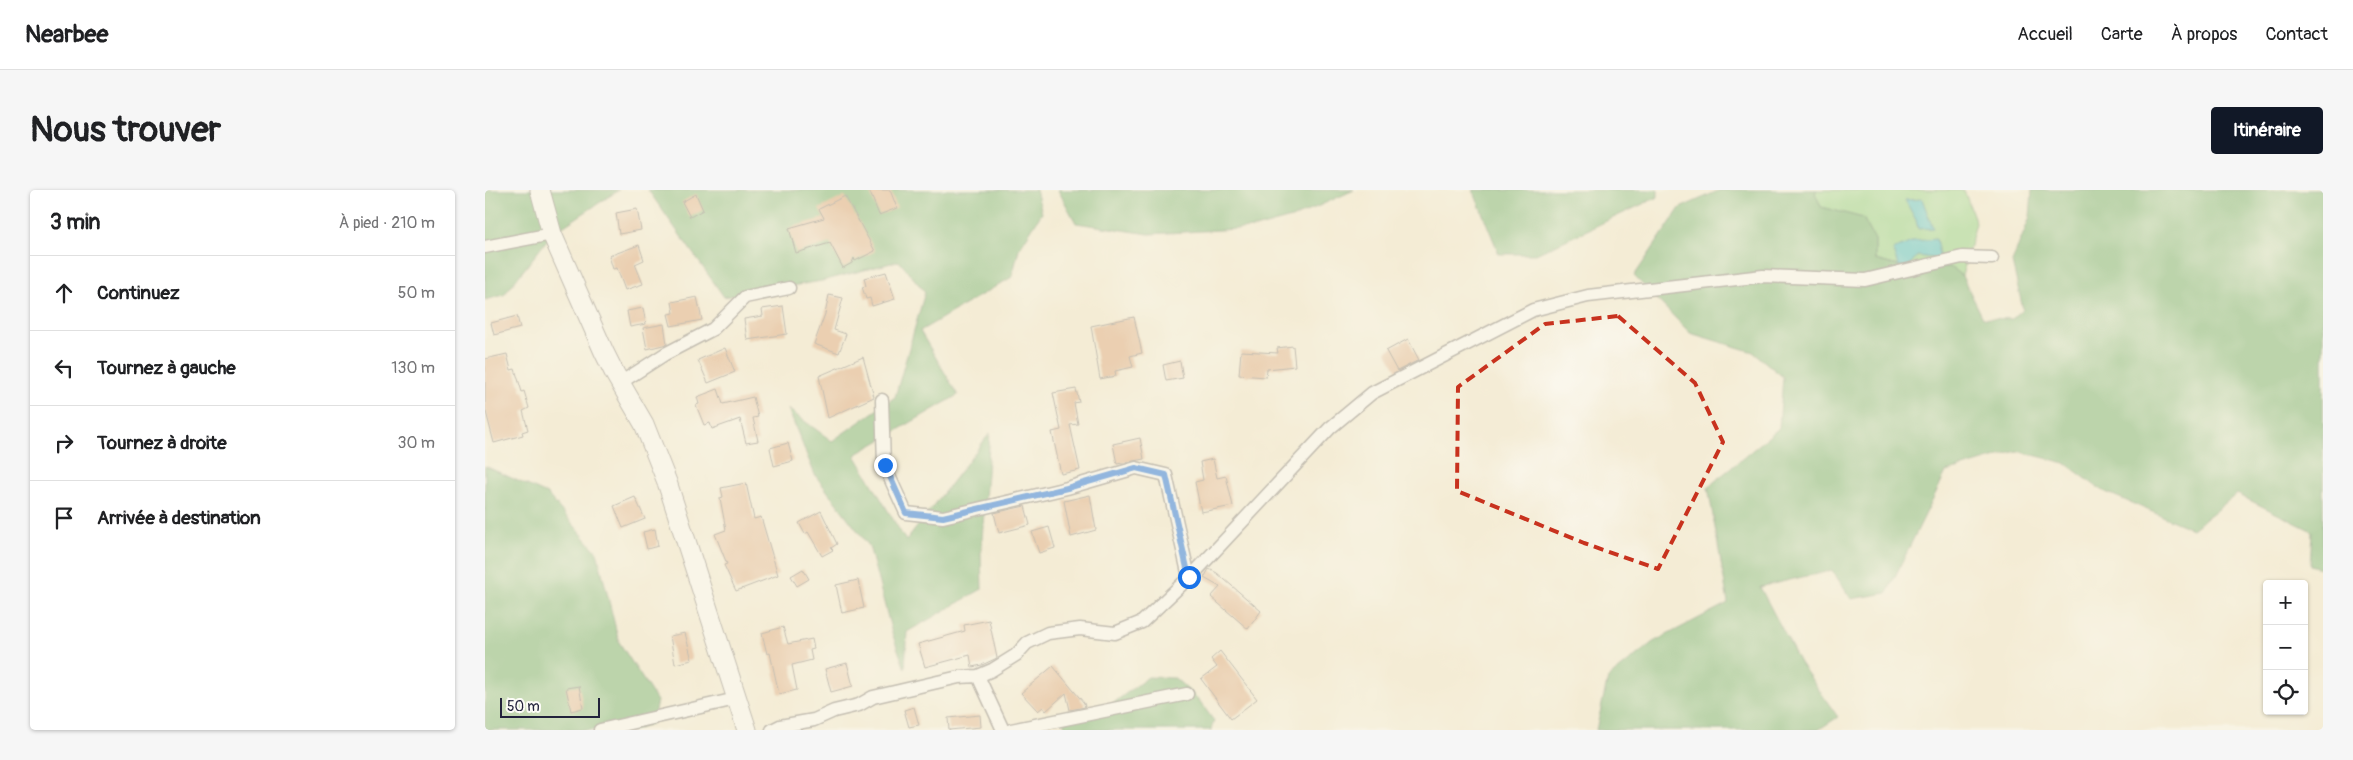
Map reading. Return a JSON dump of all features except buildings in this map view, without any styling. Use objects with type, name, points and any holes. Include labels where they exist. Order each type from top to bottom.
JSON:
[{"type":"main road","points":[[540,190],[552,234],[620,384],[644,424],[667,482],[747,730]]},
{"type":"street","points":[[485,247],[552,234]]},
{"type":"street","points":[[772,730],[780,726],[814,720],[834,711],[859,705],[873,697],[959,677],[978,676],[992,670],[1015,655],[1027,643],[1048,633],[1079,629],[1115,633],[1142,622],[1189,577],[1330,428],[1372,393],[1533,310],[1588,296],[1617,292],[1763,276],[1865,280],[1963,257],[1992,258]]},
{"type":"street","points":[[620,384],[665,354],[713,329],[745,297],[789,288]]},
{"type":"street","points":[[883,400],[885,465],[906,513],[943,517],[1067,488],[1136,468],[1166,475],[1189,577]]},
{"type":"street","points":[[978,676],[1003,730]]},
{"type":"street","points":[[1011,730],[1187,694]]},
{"type":"street","points":[[600,730],[736,699]]},
{"type":"highlighted area","points":[[1618,316],[1695,383],[1723,442],[1658,569],[1584,543],[1457,491],[1458,387],[1545,324]]},
{"type":"green space","points":[[485,190],[619,190],[552,234],[504,295],[485,300]]},
{"type":"green space","points":[[648,190],[1036,190],[1042,213],[1019,249],[1012,277],[920,331],[958,395],[855,455],[906,541],[990,433],[981,553],[982,589],[907,632],[905,669],[892,633],[869,546],[815,475],[788,409],[832,441],[895,397],[925,292],[899,261],[822,281],[724,297]]},
{"type":"green space","points":[[1058,190],[1354,190],[1295,217],[1255,228],[1149,234],[1076,223]]},
{"type":"green space","points":[[1473,190],[1658,190],[1658,197],[1536,254],[1499,254]]},
{"type":"green space","points":[[1720,190],[1817,190],[1815,193],[1821,207],[1863,218],[1875,240],[1875,260],[1898,266],[1950,267],[1962,276],[1983,318],[2012,319],[2023,309],[2012,262],[2030,217],[2032,190],[2323,190],[2323,569],[2310,565],[2312,531],[2237,494],[2192,529],[2101,490],[2065,463],[2017,451],[1946,472],[1887,593],[1851,599],[1832,570],[1760,587],[1800,663],[1838,717],[1818,730],[1596,730],[1608,678],[1653,642],[1728,603],[1708,487],[1779,428],[1783,377],[1753,352],[1690,333],[1634,276],[1680,208]]},
{"type":"green space","points":[[1817,190],[1964,190],[1976,223],[1962,276],[1950,267],[1898,266],[1875,260],[1875,240],[1863,218],[1821,207],[1815,193]]},
{"type":"green space","points":[[485,466],[547,494],[597,552],[619,642],[657,701],[652,724],[635,730],[485,730]]},
{"type":"green space","points":[[1148,677],[1175,678],[1199,700],[1214,721],[1211,730],[1067,730],[1063,722],[1108,707]]},
{"type":"water","points":[[1922,199],[1933,228],[1918,229],[1916,220],[1905,200]]},
{"type":"water","points":[[1936,239],[1940,259],[1917,256],[1908,267],[1898,266],[1893,250],[1914,241]]},
{"type":"route","points":[[885,465],[906,513],[943,517],[1067,488],[1136,468],[1166,475],[1189,577]]}]
